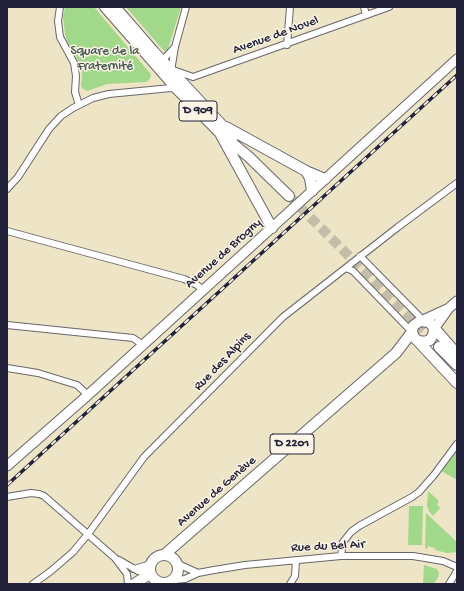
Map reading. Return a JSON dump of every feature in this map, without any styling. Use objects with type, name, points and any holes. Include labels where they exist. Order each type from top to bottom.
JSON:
[{"type":"main road","name":"D 909","points":[[105,7],[177,89],[222,129],[289,196]]},
{"type":"main road","name":"D 909","points":[[115,7],[222,129]]},
{"type":"main road","name":"Avenue de Brogny","points":[[7,466],[88,395],[457,59]]},
{"type":"main road","points":[[272,228],[225,144],[222,129],[235,130],[306,171],[325,179]]},
{"type":"main road","points":[[306,171],[310,178],[312,191]]},
{"type":"main road","points":[[419,341],[425,342],[430,340],[434,329],[449,308],[457,301]]},
{"type":"main road","points":[[449,308],[415,324],[412,332],[414,337],[457,383]]},
{"type":"main road","points":[[423,320],[431,324],[457,354]]},
{"type":"main road","name":"Avenue de Genève","points":[[164,555],[396,353],[412,332]]},
{"type":"main road","name":"Avenue de Genève","points":[[396,353],[419,341]]},
{"type":"main road","points":[[439,347],[457,365]]},
{"type":"main road","name":"Avenue de Genève","points":[[176,562],[181,541]]},
{"type":"main road","points":[[164,555],[172,557],[176,562],[178,573],[174,580],[166,584],[152,575],[156,557],[164,555]]},
{"type":"main road","points":[[134,584],[152,575]]},
{"type":"street","points":[[60,7],[58,21],[60,37],[74,63],[76,76],[75,92],[79,105]]},
{"type":"street","points":[[186,7],[175,47],[171,70],[193,77],[191,92]]},
{"type":"street","points":[[287,45],[290,7]]},
{"type":"street","points":[[364,7],[366,15]]},
{"type":"street","name":"Avenue de Novel","points":[[193,77],[287,45],[389,7]]},
{"type":"street","points":[[162,61],[175,47]]},
{"type":"street","points":[[7,190],[49,129],[61,116],[79,105],[93,98],[109,94],[171,88],[177,89]]},
{"type":"street","name":"Rue des Alpins","points":[[33,584],[65,560],[88,534],[144,457],[286,314],[457,183]]},
{"type":"street","points":[[7,231],[184,279],[197,285],[203,290]]},
{"type":"street","points":[[360,256],[423,320]]},
{"type":"street","points":[[346,268],[353,272],[412,332]]},
{"type":"street","points":[[7,325],[133,338],[142,345]]},
{"type":"street","points":[[7,368],[38,373],[77,385],[88,395]]},
{"type":"street","points":[[341,556],[342,546],[348,535],[359,526],[416,494],[434,475],[457,444]]},
{"type":"street","points":[[7,497],[31,493],[39,494],[48,499],[115,558],[127,574],[128,584]]},
{"type":"street","name":"Rue du Bel Air","points":[[174,580],[185,579],[198,573],[245,565],[341,556],[413,556],[443,560],[457,567]]},
{"type":"street","points":[[115,558],[134,569],[152,575]]},
{"type":"street","points":[[290,584],[295,576],[296,560]]},
{"type":"street","points":[[176,562],[190,571],[198,573]]},
{"type":"street","points":[[449,584],[457,571]]},
{"type":"green space","name":"Square de la Fraternité","points":[[65,7],[94,7],[149,72],[151,75],[149,80],[146,82],[107,84],[87,91],[83,89],[81,86],[81,67],[73,50],[67,42],[65,34],[63,17]]},
{"type":"green space","name":"Square de la Fraternité","points":[[126,7],[181,7],[167,52],[164,51]]},
{"type":"green space","points":[[457,451],[457,480],[440,470]]},
{"type":"green space","points":[[428,491],[439,501],[437,504],[440,508],[433,516],[427,506]]},
{"type":"green space","points":[[409,506],[423,506],[422,545],[408,545]]},
{"type":"green space","points":[[426,513],[457,542],[457,552],[447,553],[435,550],[435,548],[428,546],[427,549],[425,548]]},
{"type":"green space","points":[[424,565],[437,569],[439,573],[438,578],[433,584],[423,584]]},
{"type":"tunnel","points":[[289,196],[436,343]]},
{"type":"railway","points":[[7,485],[457,75]]}]
